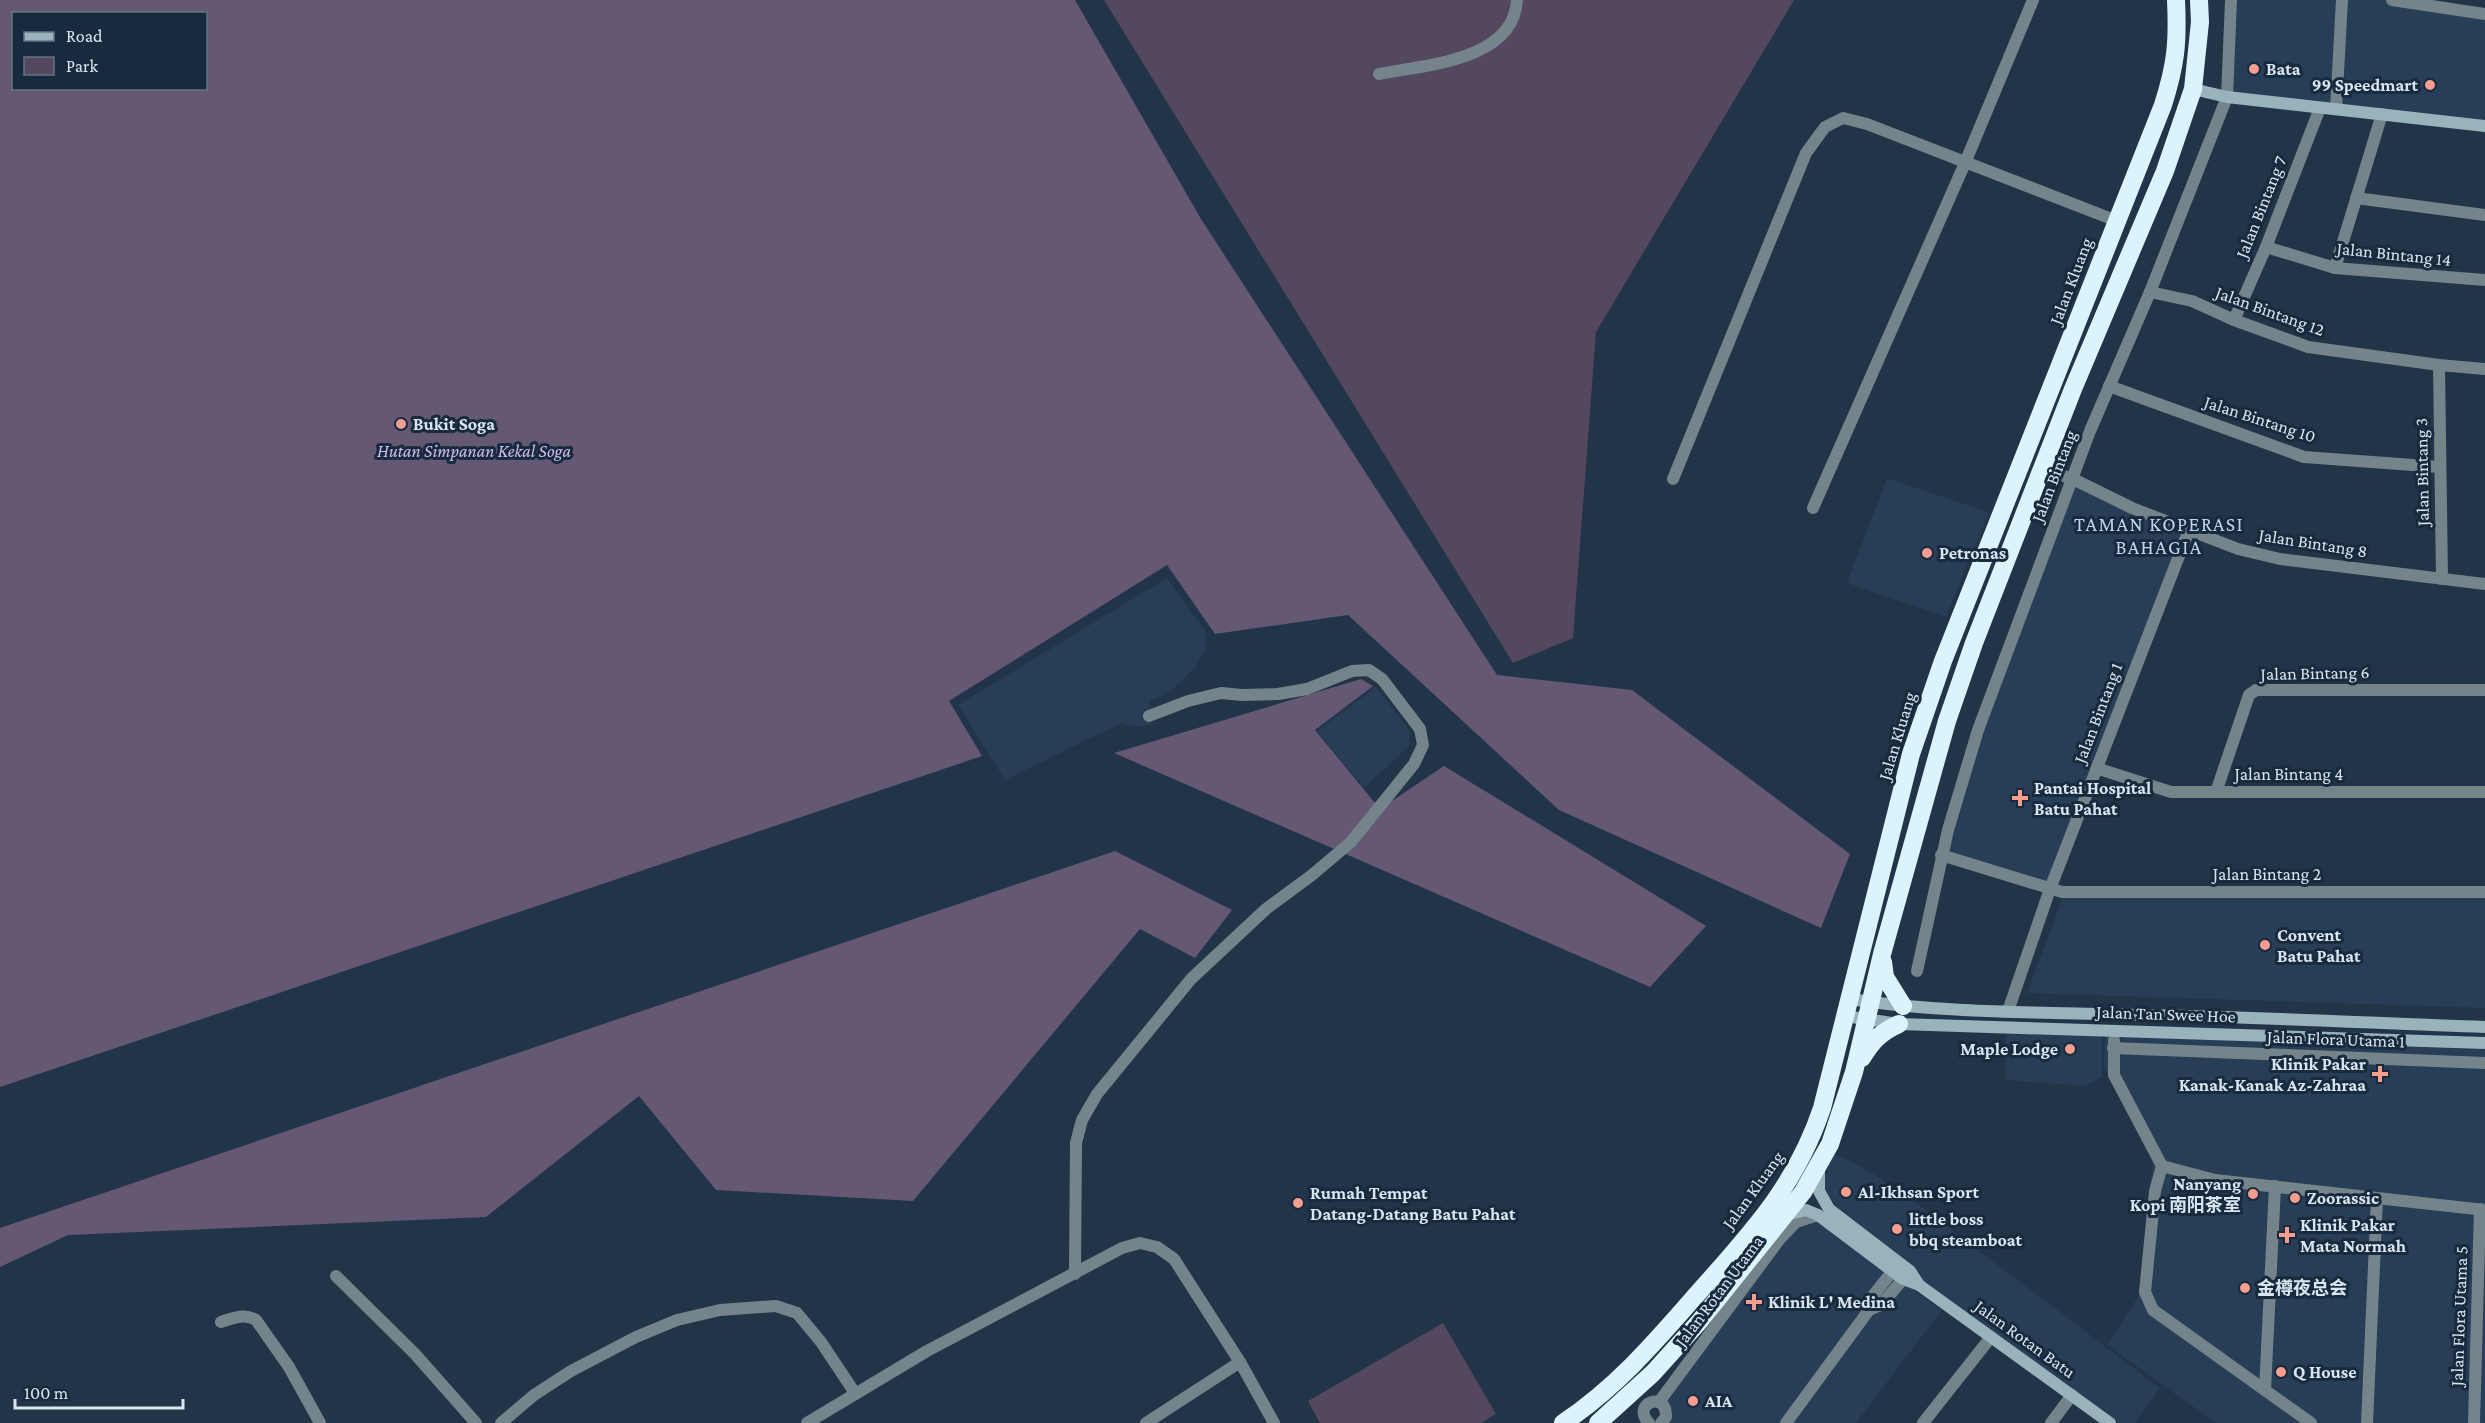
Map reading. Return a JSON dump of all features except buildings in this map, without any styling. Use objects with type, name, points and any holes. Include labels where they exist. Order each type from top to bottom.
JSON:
[{"type":"highway","name":"Jalan Kluang","points":[[1563,1423],[1608,1391],[1665,1331],[1760,1220],[1791,1179],[1814,1131],[1911,754],[1943,661],[2140,168],[2175,71],[2178,35],[2176,0]]},
{"type":"highway","points":[[1597,1423],[1653,1372],[1698,1322],[1786,1215],[1820,1165],[1842,1114],[1882,954],[1947,721],[1974,643],[2042,469],[2164,171],[2193,89],[2199,31],[2199,0]]},
{"type":"highway","points":[[1854,1072],[1871,1041],[1901,1015],[1885,977],[1882,954]]},
{"type":"main road","points":[[2193,89],[2228,97],[2485,126]]},
{"type":"main road","name":"Jalan Tan Swee Hoe","points":[[1847,1008],[1901,1015],[2115,1030],[2485,1043]]},
{"type":"main road","name":"Jalan Tan Swee Hoe","points":[[1847,1008],[1901,1015],[2008,1011],[2485,1027]]},
{"type":"main road","name":"Jalan Rotan Batu","points":[[1820,1165],[1819,1191],[1829,1209],[1919,1285],[2110,1423]]},
{"type":"main road","points":[[1786,1215],[1806,1210],[1818,1215]]},
{"type":"main road","name":"Jalan Rotan Batu","points":[[1818,1215],[1896,1267]]},
{"type":"main road","points":[[1584,1409],[1597,1423]]},
{"type":"street","points":[[1379,74],[1475,54],[1494,43],[1509,26],[1517,0]]},
{"type":"street","points":[[1813,508],[1965,163],[2033,0]]},
{"type":"street","name":"Jalan Bintang","points":[[1917,971],[1941,855],[1978,730],[2109,386],[2150,292],[2228,97],[2231,0]]},
{"type":"street","points":[[2336,109],[2342,0]]},
{"type":"street","points":[[2392,0],[2485,14]]},
{"type":"street","name":"Jalan Bintang 7","points":[[2234,320],[2266,247],[2320,108]]},
{"type":"street","points":[[2335,268],[2382,114]]},
{"type":"street","points":[[1673,478],[1806,153],[1825,127],[1843,118],[1867,124],[2117,221]]},
{"type":"street","points":[[2356,198],[2485,215]]},
{"type":"street","name":"Jalan Bintang 14","points":[[2266,247],[2335,268],[2485,280]]},
{"type":"street","name":"Jalan Bintang 12","points":[[2150,292],[2192,301],[2234,320],[2308,347],[2485,369]]},
{"type":"street","name":"Jalan Bintang 3","points":[[2439,365],[2442,579]]},
{"type":"street","name":"Jalan Bintang 10","points":[[2109,386],[2304,457],[2440,467]]},
{"type":"street","name":"Jalan Bintang 8","points":[[2042,469],[2073,479],[2132,508],[2238,549],[2280,559],[2485,584]]},
{"type":"street","name":"Jalan Bintang 1","points":[[2008,1011],[2050,889],[2189,530]]},
{"type":"street","points":[[1075,1274],[1076,1143],[1082,1119],[1097,1094],[1191,979],[1266,909],[1351,842],[1414,764],[1423,745],[1420,729],[1382,679],[1369,670],[1352,671],[1307,689],[1278,694],[1221,693],[1188,701],[1149,716]]},
{"type":"street","name":"Jalan Bintang 6","points":[[2216,792],[2249,695],[2256,690],[2485,690]]},
{"type":"street","name":"Jalan Bintang 4","points":[[2096,768],[2164,791],[2485,792]]},
{"type":"street","name":"Jalan Bintang 2","points":[[1941,855],[2062,892],[2485,892]]},
{"type":"street","points":[[2115,1030],[2114,1075],[2162,1166],[2155,1191],[2145,1292],[2153,1310],[2311,1423]]},
{"type":"street","name":"Jalan Flora Utama 1","points":[[2113,1048],[2485,1063]]},
{"type":"street","points":[[2162,1166],[2215,1180],[2483,1210]]},
{"type":"street","points":[[2265,1390],[2275,1186]]},
{"type":"street","points":[[2367,1423],[2377,1199]]},
{"type":"street","name":"Jalan Flora Utama 5","points":[[2474,1423],[2483,1210]]},
{"type":"street","name":"Jalan Rotan Utama","points":[[1649,1423],[1643,1414],[1645,1407],[1651,1402],[1659,1402],[1779,1240],[1796,1222],[1818,1215]]},
{"type":"street","points":[[807,1423],[927,1351],[1122,1248],[1140,1243],[1157,1246],[1174,1259],[1240,1362],[1274,1423]]},
{"type":"street","points":[[1786,1423],[1869,1310],[1872,1297],[1896,1267]]},
{"type":"street","points":[[1869,1310],[1881,1305],[1906,1275]]},
{"type":"street","points":[[336,1276],[415,1354],[476,1423]]},
{"type":"street","points":[[501,1423],[534,1395],[571,1371],[636,1337],[677,1320],[720,1310],[776,1306],[797,1313],[855,1393]]},
{"type":"street","points":[[221,1322],[243,1316],[250,1316],[256,1320],[289,1367],[320,1423]]},
{"type":"street","points":[[1923,1423],[1991,1337]]},
{"type":"street","points":[[1146,1423],[1240,1362]]},
{"type":"street","points":[[2051,1423],[2072,1395]]},
{"type":"street","points":[[1659,1402],[1664,1407],[1667,1421]]},
{"type":"shaded area","points":[[2227,0],[2424,0],[2485,9],[2485,132],[2221,103]]},
{"type":"shaded area","points":[[2071,474],[2134,505],[2194,529],[2052,894],[1937,858]]},
{"type":"shaded area","points":[[1887,478],[1989,512],[1946,617],[1847,583]]},
{"type":"shaded area","points":[[1167,578],[1206,632],[1205,649],[1196,666],[1180,683],[1165,695],[1149,701],[1151,725],[1134,727],[1121,723],[1005,780],[958,705]]},
{"type":"shaded area","points":[[1376,687],[1410,731],[1409,746],[1364,788],[1317,731]]},
{"type":"shaded area","name":"Convent Batu Pahat","points":[[2485,893],[2485,1008],[2027,993],[2063,897]]},
{"type":"shaded area","points":[[2105,1032],[2485,1046],[2485,1423],[2216,1423],[2107,1345],[2140,1294],[2153,1157],[2104,1068]]},
{"type":"shaded area","points":[[2006,1034],[2102,1036],[2102,1076],[2086,1086],[2005,1080]]},
{"type":"shaded area","points":[[1832,1153],[1860,1166],[1896,1188],[2160,1388],[2135,1423],[2120,1423],[1922,1280],[1914,1267],[1836,1206],[1824,1187]]},
{"type":"shaded area","points":[[1815,1220],[1942,1310],[1856,1423],[1671,1423],[1666,1399],[1781,1244],[1799,1225]]},
{"type":"green space","name":"Hutan Simpanan Kekal Soga","points":[[0,0],[1075,0],[1201,219],[1497,675],[1632,690],[1850,854],[1821,928],[1559,810],[1348,615],[1215,634],[1167,565],[949,701],[982,756],[0,1087]]},
{"type":"green space","points":[[1104,0],[1794,0],[1596,332],[1573,638],[1513,663]]},
{"type":"green space","points":[[1361,679],[1373,686],[1315,730],[1380,809],[1444,766],[1706,926],[1650,987],[1114,753]]},
{"type":"green space","points":[[1115,851],[1232,910],[1195,958],[1140,929],[913,1201],[716,1190],[639,1096],[486,1217],[68,1235],[0,1267],[0,1228]]},
{"type":"green space","points":[[1443,1323],[1496,1414],[1481,1423],[1320,1423],[1308,1401]]},
{"type":"place","name":"Bata","points":[[2254,69]]},
{"type":"place","name":"99 Speedmart","points":[[2430,85]]},
{"type":"place","name":"Bukit Soga","points":[[401,424]]},
{"type":"place","name":"Petronas","points":[[1927,553]]},
{"type":"place","name":"Pantai Hospital Batu Pahat","points":[[2020,798]]},
{"type":"place","name":"Convent Batu Pahat","points":[[2265,945]]},
{"type":"place","name":"Maple Lodge","points":[[2070,1049]]},
{"type":"place","name":"Klinik Pakar Kanak-Kanak Az-Zahraa","points":[[2380,1074]]},
{"type":"place","name":"Al-Ikhsan Sport","points":[[1846,1192]]},
{"type":"place","name":"Nanyang Kopi 南阳茶室","points":[[2253,1194]]},
{"type":"place","name":"Zoorassic","points":[[2295,1198]]},
{"type":"place","name":"Rumah Tempat Datang-Datang Batu Pahat","points":[[1298,1203]]},
{"type":"place","name":"little boss bbq steamboat","points":[[1897,1229]]},
{"type":"place","name":"Klinik Pakar Mata Normah","points":[[2287,1235]]},
{"type":"place","name":"金樽夜总会","points":[[2245,1288]]},
{"type":"place","name":"Klinik L' Medina","points":[[1754,1302]]},
{"type":"place","name":"Q House","points":[[2281,1372]]},
{"type":"place","name":"AIA","points":[[1693,1401]]},
{"type":"district","name":"TAMAN KOPERASI BAHAGIA","points":[[2159,536]]}]
